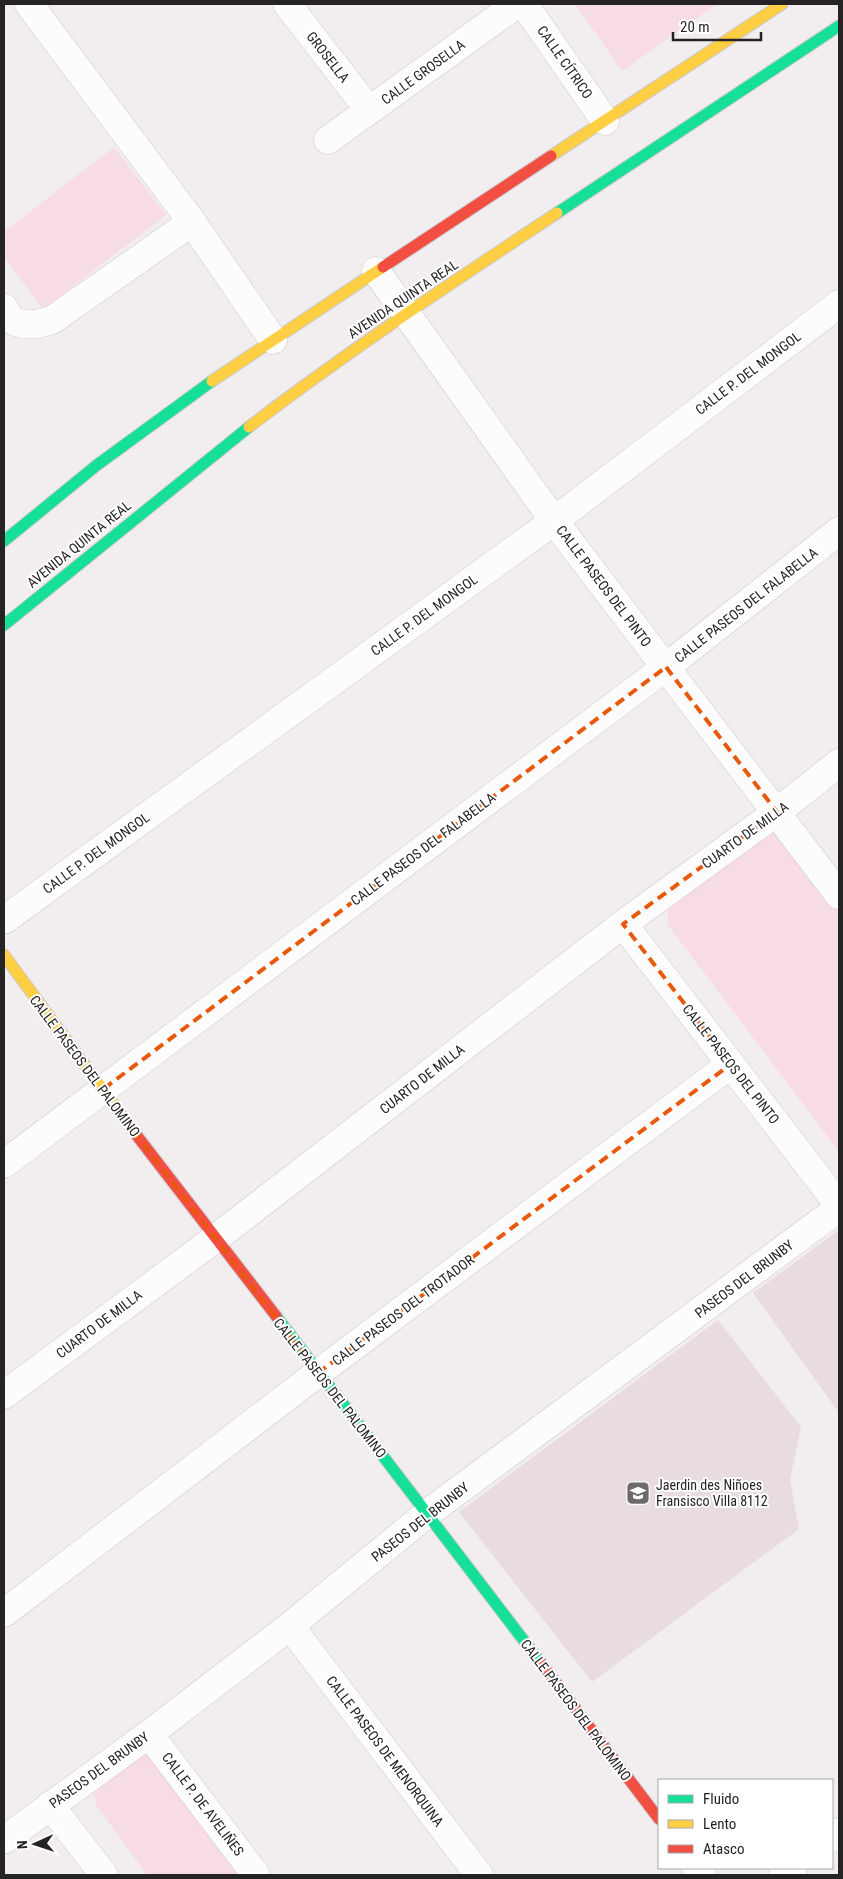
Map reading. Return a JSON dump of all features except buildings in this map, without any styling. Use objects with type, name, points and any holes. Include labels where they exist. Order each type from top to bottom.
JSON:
[{"type":"main road","points":[[9,534],[117,449],[272,340],[782,4]]},
{"type":"main road","name":"AVENIDA QUINTA REAL","points":[[4,625],[244,430],[303,385],[407,313],[839,26]]},
{"type":"main road","name":"CALLE PASEOS DEL PALOMINO","points":[[4,955],[102,1090],[318,1373],[428,1513],[658,1818]]},
{"type":"street","points":[[29,4],[192,222],[272,340]]},
{"type":"street","name":"GROSELLA","points":[[287,4],[369,110]]},
{"type":"street","name":"CALLE GROSELLA","points":[[328,140],[517,4]]},
{"type":"street","name":"CALLE CÍTRICO","points":[[524,4],[605,121]]},
{"type":"street","points":[[4,308],[11,319],[25,324],[39,324],[52,320],[192,222]]},
{"type":"street","name":"CALLE PASEOS DEL PINTO","points":[[376,271],[554,521],[839,895]]},
{"type":"street","name":"CALLE P. DEL MONGOL","points":[[4,920],[554,521],[839,304]]},
{"type":"street","name":"CALLE PASEOS DEL FALABELLA","points":[[4,1164],[666,667],[839,531]]},
{"type":"street","name":"CUARTO DE MILLA","points":[[4,1395],[216,1238],[623,924],[776,812],[839,763]]},
{"type":"street","name":"CALLE PASEOS DEL PINTO","points":[[623,924],[839,1207]]},
{"type":"street","name":"CALLE PASEOS DEL TROTADOR","points":[[4,1613],[318,1373],[731,1064]]},
{"type":"street","name":"PASEOS DEL BRUNBY","points":[[4,1840],[149,1734],[290,1626],[428,1513],[839,1207]]},
{"type":"street","name":"CALLE PASEOS DE MENORQUINA","points":[[290,1626],[479,1875]]},
{"type":"street","name":"CALLE P. DE AVELIÑES","points":[[149,1734],[256,1875]]},
{"type":"street","points":[[50,1805],[104,1875]]},
{"type":"highlighted area","points":[[666,667],[777,812],[623,924],[731,1064],[318,1373],[102,1090]]},
{"type":"shaded area","points":[[575,4],[717,4],[622,71]]},
{"type":"shaded area","points":[[114,147],[166,215],[43,309],[4,257],[4,232]]},
{"type":"shaded area","points":[[777,831],[839,904],[839,1152],[668,925],[668,910],[761,836]]},
{"type":"shaded area","points":[[839,1230],[839,1413],[753,1293]]},
{"type":"shaded area","name":"Jaerdin des Niñoes Fransisco Villa 8112","points":[[718,1320],[801,1427],[790,1480],[799,1529],[592,1682],[459,1512]]},
{"type":"shaded area","points":[[147,1754],[241,1875],[147,1875],[96,1805],[94,1793],[133,1756]]},
{"type":"traffic: fast","points":[[557,213],[839,26]]},
{"type":"traffic: fast","points":[[4,541],[97,465],[212,381]]},
{"type":"traffic: fast","points":[[4,625],[249,427]]},
{"type":"traffic: fast","points":[[276,1316],[541,1663]]},
{"type":"traffic: slow","points":[[551,156],[782,4]]},
{"type":"traffic: slow","points":[[249,427],[363,344],[557,213]]},
{"type":"traffic: slow","points":[[212,381],[383,267]]},
{"type":"traffic: slow","points":[[4,955],[131,1128]]},
{"type":"traffic: jam","points":[[383,267],[551,156]]},
{"type":"traffic: jam","points":[[131,1128],[276,1316]]},
{"type":"traffic: jam","points":[[541,1663],[658,1818]]},
{"type":"place","name":"Jaerdin des Niñoes Fransisco Villa 8112","points":[[638,1493]]}]
